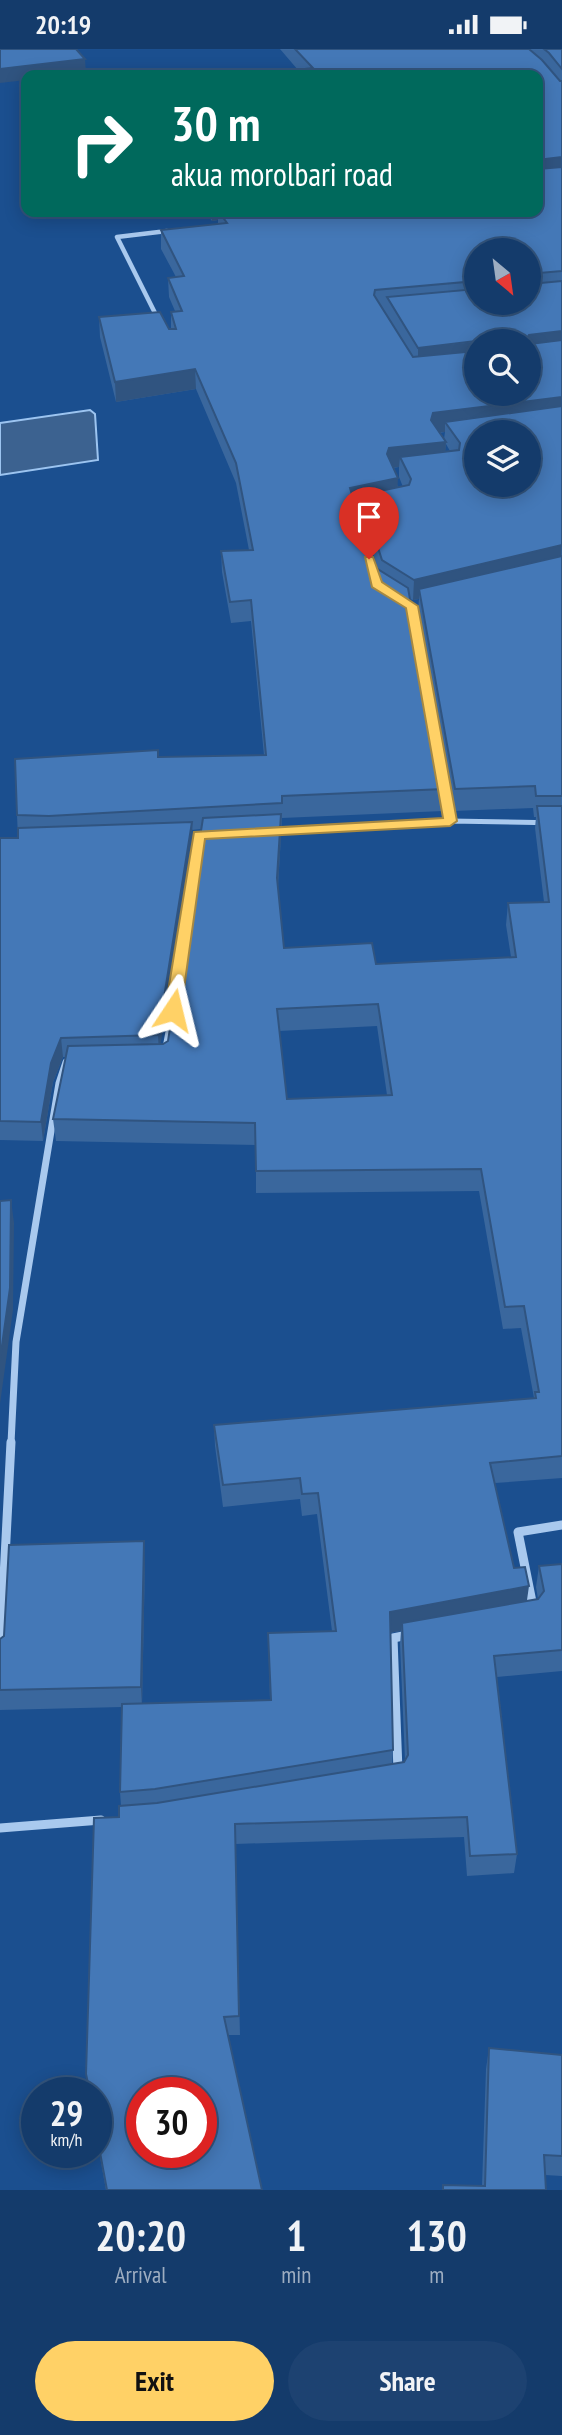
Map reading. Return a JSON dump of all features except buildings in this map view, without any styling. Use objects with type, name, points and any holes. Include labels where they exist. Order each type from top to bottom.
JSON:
[{"type":"street","points":[[161,324],[117,237],[172,231]]},
{"type":"street","points":[[394,595],[412,606],[426,603]]},
{"type":"street","points":[[412,606],[428,701]]},
{"type":"street","points":[[433,728],[450,821]]},
{"type":"street","points":[[265,832],[450,821],[562,823]]},
{"type":"street","points":[[188,917],[199,835]]},
{"type":"street","points":[[185,836],[212,835]]},
{"type":"street","points":[[164,1061],[176,998]]},
{"type":"street","points":[[0,1655],[16,1342],[59,1083],[66,1062],[80,1062]]},
{"type":"street","points":[[522,1615],[534,1613],[517,1532],[562,1525]]},
{"type":"street","points":[[385,1779],[399,1776],[393,1637],[419,1633]]},
{"type":"street","points":[[0,1828],[118,1819]]},
{"type":"water","points":[[90,410],[95,414],[98,460],[0,475],[0,423]]},
{"type":"route","points":[[173,1010],[199,835],[450,821],[412,606],[377,584],[369,559]]}]
